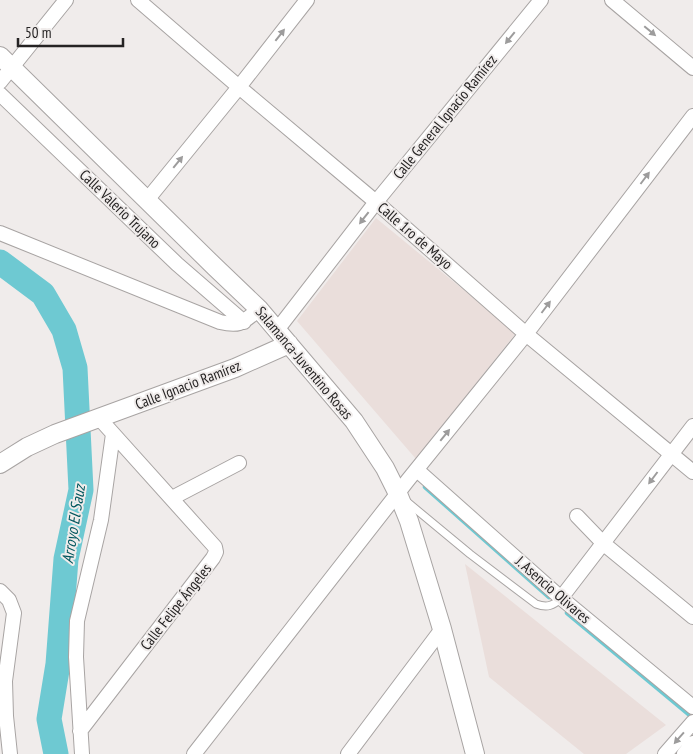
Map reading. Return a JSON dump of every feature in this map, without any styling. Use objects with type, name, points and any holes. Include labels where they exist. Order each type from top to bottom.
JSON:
[{"type":"street","points":[[0,82],[6,62],[66,0]]},
{"type":"street","name":"Calle 1ro de Mayo","points":[[138,0],[376,202],[526,334],[693,472]]},
{"type":"street","points":[[147,200],[307,0]]},
{"type":"street","name":"Calle General Ignacio Ramírez","points":[[277,330],[376,202],[541,0]]},
{"type":"street","points":[[612,0],[693,68]]},
{"type":"street","name":"Salamanca-Juventino Rosas","points":[[6,62],[259,309],[354,422],[385,468],[398,494],[414,537],[442,629],[475,754]]},
{"type":"street","name":"Calle Valerio Trujano","points":[[0,94],[178,264],[244,322]]},
{"type":"street","points":[[194,754],[526,334],[693,116]]},
{"type":"street","points":[[0,233],[220,322],[234,325],[244,322],[259,309]]},
{"type":"street","name":"Calle Ignacio Ramírez","points":[[0,464],[27,447],[55,434],[235,368],[289,344]]},
{"type":"street","name":"Calle Felipe Ángeles","points":[[80,731],[216,552],[215,547],[113,434],[92,420]]},
{"type":"street","points":[[561,598],[693,426]]},
{"type":"street","points":[[82,754],[76,658],[76,620],[101,520],[113,434]]},
{"type":"street","points":[[172,498],[239,463]]},
{"type":"street","name":"J. Asencio Olivares","points":[[417,470],[561,598],[693,706]]},
{"type":"street","points":[[577,516],[604,544],[693,617]]},
{"type":"street","points":[[0,591],[10,600],[14,613],[5,681],[10,754]]},
{"type":"street","points":[[0,632],[14,613]]},
{"type":"street","points":[[348,754],[442,629]]},
{"type":"street","points":[[665,754],[693,722]]},
{"type":"street","points":[[684,754],[693,742]]},
{"type":"lane","points":[[398,494],[470,554],[536,604],[544,607],[551,606],[561,598]]},
{"type":"shaded area","points":[[376,218],[516,333],[416,459],[297,321]]},
{"type":"shaded area","points":[[465,564],[666,725],[626,754],[584,754],[489,677]]},
{"type":"waterway","name":"Arroyo El Sauz","points":[[0,262],[43,294],[64,330],[75,368],[81,490],[66,559],[58,664],[49,719],[56,754]]},
{"type":"waterway","points":[[425,487],[549,597]]},
{"type":"waterway","points":[[567,613],[692,717]]}]
